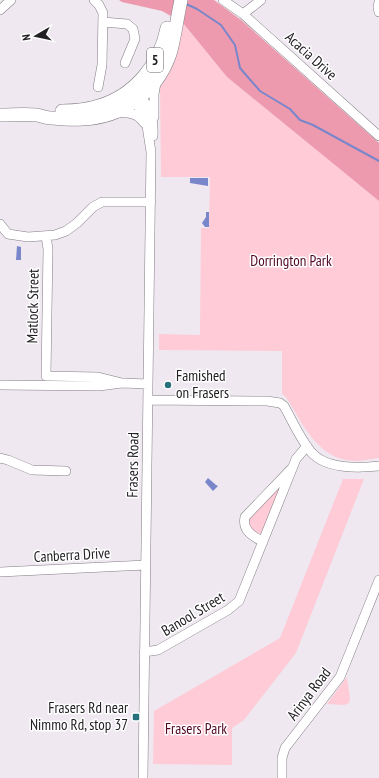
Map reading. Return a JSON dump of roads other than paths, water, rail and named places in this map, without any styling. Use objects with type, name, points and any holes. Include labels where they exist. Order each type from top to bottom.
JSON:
[{"type":"highway","name":"5","points":[[37,115],[52,118],[99,118],[114,113],[136,96],[159,76],[170,52],[172,0]]},
{"type":"highway","name":"5","points":[[136,96],[142,79],[157,57],[172,27],[181,0]]},
{"type":"highway","name":"5","points":[[0,115],[37,115],[78,110],[100,106],[117,98],[136,96]]},
{"type":"street","points":[[0,10],[11,0]]},
{"type":"street","name":"Acacia Drive","points":[[223,0],[243,14],[379,136]]},
{"type":"street","points":[[243,14],[261,0]]},
{"type":"street","points":[[96,2],[102,13],[102,65],[98,87]]},
{"type":"street","points":[[379,2],[379,12]]},
{"type":"street","points":[[102,22],[130,25],[133,29],[135,39],[125,62]]},
{"type":"street","points":[[153,126],[154,94],[159,76]]},
{"type":"street","name":"Frasers Road","points":[[136,96],[150,112],[153,126],[151,152]]},
{"type":"street","name":"Frasers Road","points":[[136,96],[150,135],[151,152],[143,778]]},
{"type":"street","name":"Frasers Road","points":[[114,113],[126,113],[137,116],[144,122],[150,135]]},
{"type":"street","points":[[0,224],[4,237],[56,235],[66,231],[77,223],[93,207],[102,202],[151,202]]},
{"type":"street","name":"Matlock Street","points":[[46,236],[48,249],[46,376],[98,377],[122,383]]},
{"type":"street","points":[[0,385],[94,386],[122,383],[148,384]]},
{"type":"street","points":[[148,400],[267,401],[280,403],[284,406],[307,446],[314,455],[324,462],[339,466],[379,466]]},
{"type":"street","name":"Banool Street","points":[[144,652],[158,650],[237,603],[242,596],[294,466],[300,454],[307,446]]},
{"type":"street","points":[[0,458],[32,470],[66,470]]},
{"type":"street","name":"Banool Street","points":[[263,542],[246,530],[244,523],[245,517],[294,466]]},
{"type":"street","name":"Canberra Drive","points":[[0,572],[146,565]]},
{"type":"street","name":"Arinya Road","points":[[282,778],[282,758],[285,748],[339,679],[379,580]]},
{"type":"water","points":[[190,178],[208,178],[208,186],[190,183]]},
{"type":"water","points":[[206,212],[209,212],[209,227],[205,227],[202,223],[206,217]]},
{"type":"water","points":[[17,246],[21,247],[21,260],[16,260]]},
{"type":"water","points":[[208,478],[218,486],[213,491],[205,482]]},
{"type":"waterway","points":[[186,4],[197,9],[221,25],[235,45],[240,68],[260,91],[290,109],[300,120],[313,125],[379,161]]},
{"type":"place","name":"Famished on Frasers","points":[[168,385]]},
{"type":"place","name":"Frasers Rd near Nimmo Rd, stop 37","points":[[136,717]]},
{"type":"park label","name":"Dorrington Park","points":[[291,261]]},
{"type":"park label","name":"Frasers Park","points":[[196,729]]}]
